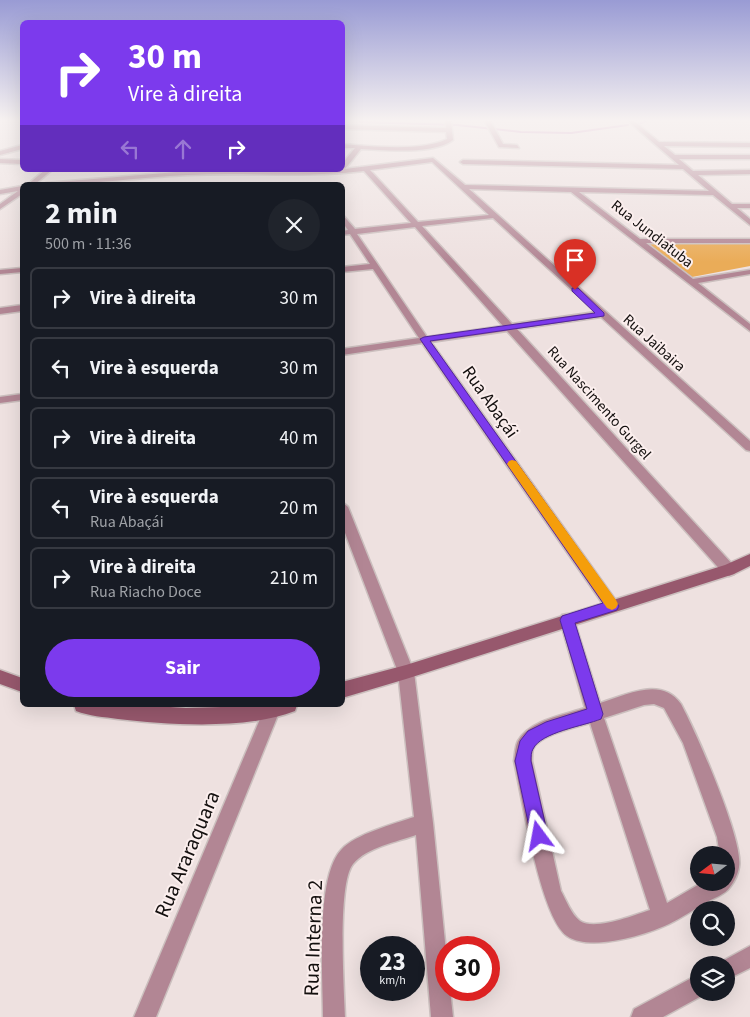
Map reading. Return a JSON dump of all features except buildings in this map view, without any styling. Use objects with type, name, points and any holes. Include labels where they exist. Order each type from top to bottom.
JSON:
[{"type":"main road","points":[[345,689],[406,672],[728,570],[750,560]]},
{"type":"main road","points":[[0,676],[20,684]]},
{"type":"main road","points":[[92,707],[111,711],[190,716],[223,710],[280,707]]},
{"type":"street","name":"Rua Jaibaira","points":[[366,169],[376,167]]},
{"type":"street","name":"Rua Jaibaira","points":[[443,167],[750,447]]},
{"type":"street","points":[[684,167],[750,223]]},
{"type":"street","points":[[345,170],[366,169]]},
{"type":"street","name":"Rua Nascimento Gurgel","points":[[366,169],[510,326],[728,570]]},
{"type":"street","points":[[34,182],[47,172]]},
{"type":"street","points":[[79,182],[135,177],[213,176],[219,172]]},
{"type":"street","points":[[240,172],[315,176],[333,172]]},
{"type":"street","points":[[692,173],[750,172]]},
{"type":"street","points":[[134,182],[135,177]]},
{"type":"street","points":[[465,187],[715,193]]},
{"type":"street","points":[[0,192],[20,190]]},
{"type":"street","name":"Rua Jundiatuba","points":[[573,190],[750,328]]},
{"type":"street","points":[[0,207],[20,192]]},
{"type":"street","points":[[730,206],[750,206]]},
{"type":"street","points":[[348,232],[496,216]]},
{"type":"street","name":"Rua Abaçái","points":[[348,232],[375,266],[424,339],[612,606]]},
{"type":"street","points":[[639,241],[750,241]]},
{"type":"street","points":[[345,270],[375,266]]},
{"type":"street","points":[[0,272],[20,270]]},
{"type":"street","points":[[692,282],[750,272]]},
{"type":"street","points":[[0,311],[20,308]]},
{"type":"street","points":[[345,352],[602,314]]},
{"type":"street","points":[[0,400],[20,397]]},
{"type":"street","points":[[345,515],[406,672],[424,823],[442,1017]]},
{"type":"street","points":[[567,620],[595,714],[662,917]]},
{"type":"street","points":[[707,891],[662,917],[607,933],[589,934],[574,929],[564,917],[552,892],[526,780],[523,761],[525,746],[534,736],[551,728],[644,696],[666,699],[676,708],[728,846]]},
{"type":"street","name":"Rua Araraquara","points":[[145,1017],[280,707]]},
{"type":"street","name":"Rua Interna 2","points":[[334,1017],[334,921],[339,868],[346,858],[360,847],[424,823]]},
{"type":"street","points":[[735,965],[750,956]]},
{"type":"street","points":[[642,1017],[690,990]]},
{"type":"shaded area","points":[[647,243],[750,244],[750,266],[692,277]]},
{"type":"slow traffic","points":[[512,464],[612,604]]},
{"type":"route","points":[[539,836],[523,761],[525,746],[534,736],[551,728],[595,714],[567,620],[612,606],[424,339],[602,314],[575,290]]}]
